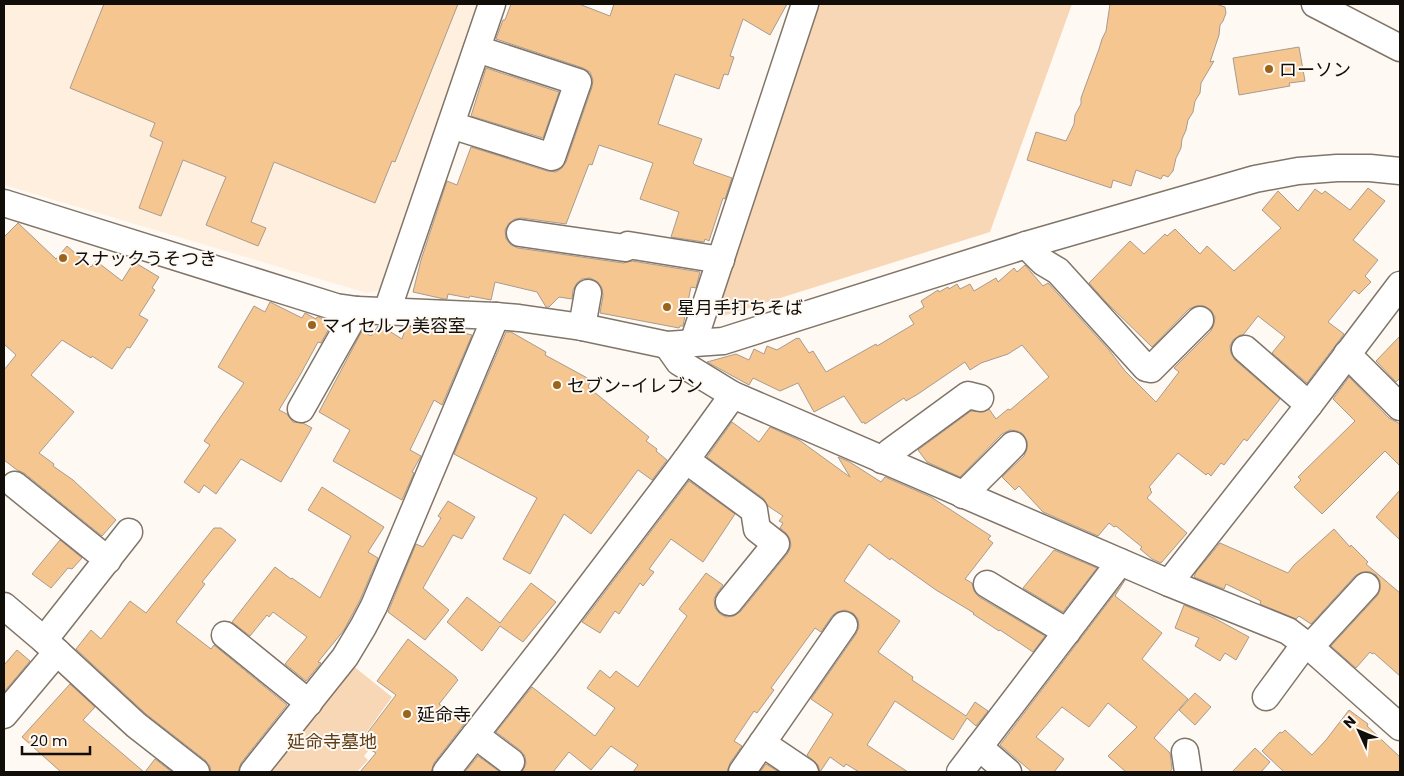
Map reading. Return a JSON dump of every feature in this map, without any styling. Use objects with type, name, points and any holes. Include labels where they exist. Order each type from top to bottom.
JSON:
[{"type":"street","points":[[387,311],[492,4]]},
{"type":"street","points":[[693,343],[805,4]]},
{"type":"street","points":[[1315,4],[1400,48]]},
{"type":"street","points":[[451,124],[552,157],[578,82],[477,49]]},
{"type":"street","points":[[9,211],[336,307],[357,310],[496,316],[582,327],[667,346],[723,341],[1026,245],[1255,179],[1298,171],[1337,168],[1370,168],[1400,171]]},
{"type":"street","points":[[520,233],[625,248],[628,245],[721,260]]},
{"type":"street","points":[[1026,245],[1043,262],[1058,272],[1146,368],[1151,369],[1200,320]]},
{"type":"street","points":[[1170,583],[1400,285]]},
{"type":"street","points":[[582,327],[588,293]]},
{"type":"street","points":[[301,410],[357,310]]},
{"type":"street","points":[[253,772],[346,657],[371,612],[496,316]]},
{"type":"street","points":[[667,346],[679,362],[733,395],[1120,562],[1288,631],[1308,646],[1400,727]]},
{"type":"street","points":[[1245,349],[1310,404]]},
{"type":"street","points":[[1347,354],[1400,407]]},
{"type":"street","points":[[446,772],[544,647],[733,395]]},
{"type":"street","points":[[882,460],[890,452],[968,395],[980,398]]},
{"type":"street","points":[[963,495],[1013,445]]},
{"type":"street","points":[[686,460],[754,510],[758,529],[783,548],[729,602]]},
{"type":"street","points":[[21,496],[108,560]]},
{"type":"street","points":[[4,715],[108,560],[129,532]]},
{"type":"street","points":[[960,772],[1120,562]]},
{"type":"street","points":[[987,584],[1067,632]]},
{"type":"street","points":[[1266,697],[1351,591]]},
{"type":"street","points":[[4,606],[51,646],[136,725],[196,772]]},
{"type":"street","points":[[742,772],[760,739],[820,670],[844,625]]},
{"type":"street","points":[[224,635],[309,703]]},
{"type":"street","points":[[474,735],[511,762]]},
{"type":"street","points":[[760,739],[805,772]]},
{"type":"street","points":[[979,747],[1008,772]]},
{"type":"shaded area","points":[[4,4],[483,4],[383,289],[367,293],[4,185]]},
{"type":"green space","points":[[808,4],[1072,4],[990,232],[720,317],[709,310]]},
{"type":"green space","name":"延命寺墓地","points":[[352,665],[392,697],[363,737],[373,745],[364,756],[368,760],[357,772],[266,772]]},
{"type":"building","points":[[104,4],[458,4],[395,162],[392,161],[375,203],[274,162],[251,222],[266,228],[258,246],[206,225],[226,177],[183,160],[161,216],[139,208],[163,142],[150,136],[155,123],[70,88]]},
{"type":"building","points":[[511,4],[579,4],[610,16],[614,4],[787,4],[770,35],[743,19],[730,56],[734,57],[728,75],[724,74],[719,89],[675,74],[658,124],[702,139],[693,163],[732,178],[725,199],[723,198],[709,241],[705,239],[704,242],[671,237],[679,212],[640,199],[653,163],[599,145],[592,165],[589,164],[566,224],[522,218],[515,219],[509,223],[505,230],[506,239],[511,245],[518,248],[623,263],[632,261],[700,272],[696,288],[691,287],[683,326],[679,328],[600,313],[603,296],[602,288],[598,282],[590,278],[582,279],[577,283],[573,290],[572,299],[559,297],[549,307],[546,307],[537,292],[495,282],[491,300],[448,294],[447,299],[444,299],[413,292],[421,260],[447,181],[457,185],[471,147],[547,171],[556,172],[566,162],[592,87],[593,80],[590,72],[583,68],[496,39]]},
{"type":"building","points":[[1110,4],[1216,4],[1225,7],[1226,13],[1220,25],[1219,35],[1210,62],[1214,61],[1201,83],[1200,93],[1188,120],[1173,171],[1168,177],[1163,175],[1161,179],[1136,170],[1131,186],[1113,180],[1111,188],[1027,160],[1036,132],[1066,141],[1074,124],[1075,115],[1081,104],[1081,98],[1106,31]]},
{"type":"building","name":"ローソン","points":[[1299,47],[1305,81],[1289,83],[1290,86],[1239,95],[1233,58]]},
{"type":"building","points":[[486,68],[559,92],[543,138],[471,116]]},
{"type":"building","points":[[1368,188],[1385,201],[1353,240],[1378,260],[1365,276],[1371,282],[1359,294],[1354,290],[1328,322],[1344,334],[1307,383],[1272,353],[1285,337],[1258,316],[1243,335],[1233,340],[1230,346],[1235,360],[1280,399],[1247,441],[1244,439],[1224,465],[1221,463],[1211,476],[1208,473],[1206,475],[1178,453],[1149,487],[1152,492],[1147,498],[1187,533],[1161,563],[1152,559],[1140,549],[1142,547],[1116,526],[1114,527],[1109,523],[1098,536],[1043,512],[1019,486],[1015,490],[1002,477],[1024,456],[1027,449],[1027,441],[1023,434],[1017,431],[1010,430],[1002,434],[960,477],[927,462],[918,450],[971,411],[984,412],[989,409],[996,419],[1008,409],[1010,410],[1049,377],[1022,345],[1008,354],[981,363],[970,370],[965,362],[918,394],[906,401],[904,398],[865,424],[864,422],[862,423],[844,396],[814,412],[798,383],[780,391],[753,378],[749,385],[707,362],[736,354],[749,360],[754,349],[764,354],[767,346],[777,350],[799,338],[809,353],[813,351],[826,372],[876,344],[877,346],[914,324],[909,316],[924,307],[921,301],[938,290],[939,292],[948,287],[949,289],[957,284],[960,289],[970,284],[974,291],[996,278],[998,282],[1014,268],[1017,272],[1025,265],[1043,286],[1048,283],[1109,350],[1125,371],[1156,402],[1179,372],[1174,368],[1211,331],[1215,317],[1211,310],[1204,306],[1196,306],[1189,309],[1152,347],[1089,283],[1130,241],[1144,254],[1165,234],[1167,236],[1175,229],[1200,254],[1207,246],[1234,271],[1281,228],[1262,210],[1278,191],[1298,211],[1315,189],[1322,194],[1325,191],[1350,210]]},
{"type":"building","points":[[18,223],[56,259],[67,246],[91,267],[96,261],[122,281],[134,262],[159,277],[152,288],[155,290],[139,315],[148,320],[130,348],[127,347],[112,369],[62,340],[31,375],[74,412],[39,453],[73,480],[116,520],[102,536],[24,473],[4,460],[4,370],[16,355],[4,344],[4,237]]},
{"type":"building","points":[[270,302],[302,318],[305,313],[316,319],[319,317],[331,325],[321,343],[318,342],[279,410],[287,414],[293,422],[303,423],[312,428],[281,482],[241,459],[216,494],[204,485],[199,493],[184,482],[210,445],[204,441],[244,383],[218,367],[254,306],[265,312]]},
{"type":"building","points":[[378,326],[402,339],[406,327],[434,332],[435,328],[448,329],[472,335],[442,405],[434,400],[410,450],[421,456],[412,472],[414,473],[402,500],[333,461],[350,430],[319,412],[362,331],[371,336]]},
{"type":"building","points":[[506,332],[511,332],[546,352],[545,355],[591,380],[588,387],[649,437],[646,441],[667,460],[652,480],[638,470],[591,534],[564,514],[530,574],[503,559],[537,498],[454,454]]},
{"type":"building","points":[[1400,336],[1400,378],[1396,382],[1376,361]]},
{"type":"building","points":[[1349,377],[1389,418],[1400,424],[1400,466],[1385,451],[1322,514],[1294,487],[1301,480],[1298,477],[1355,421],[1333,399]]},
{"type":"building","points":[[732,422],[759,442],[770,427],[799,440],[850,477],[838,457],[848,461],[881,482],[885,477],[931,497],[991,536],[988,539],[993,543],[965,579],[972,583],[974,591],[979,597],[1045,636],[1033,652],[936,590],[891,558],[890,560],[869,544],[844,581],[900,621],[878,652],[913,677],[912,680],[966,716],[975,702],[988,711],[976,726],[967,718],[953,740],[895,701],[867,745],[908,772],[859,772],[846,764],[844,767],[830,757],[820,772],[818,765],[807,755],[833,714],[811,699],[859,627],[858,619],[853,613],[845,610],[837,612],[832,616],[821,632],[815,628],[771,688],[774,690],[757,713],[754,711],[734,741],[742,746],[730,763],[727,772],[633,772],[638,765],[611,746],[591,770],[569,752],[553,772],[522,772],[526,764],[525,756],[496,732],[532,687],[595,736],[615,708],[587,688],[600,670],[610,678],[616,671],[638,687],[687,616],[679,609],[706,573],[723,585],[714,599],[715,608],[726,617],[734,616],[741,611],[788,553],[791,546],[790,539],[780,528],[783,523],[779,521],[783,516],[768,506],[763,498],[707,457]]},
{"type":"building","points":[[689,481],[735,514],[703,562],[671,539],[649,569],[654,572],[643,586],[640,583],[619,614],[615,611],[600,633],[582,622],[583,621]]},
{"type":"building","points":[[322,487],[384,527],[368,552],[378,558],[360,600],[344,630],[318,662],[321,663],[306,681],[285,664],[307,637],[273,612],[269,617],[267,615],[250,636],[232,622],[275,567],[320,598],[351,536],[308,510]]},
{"type":"building","points":[[1400,490],[1400,540],[1376,517]]},
{"type":"building","points":[[448,501],[475,517],[462,539],[453,535],[423,588],[449,610],[425,640],[388,612],[416,544],[423,547],[441,518],[438,516]]},
{"type":"building","points":[[214,528],[221,528],[236,540],[202,582],[205,584],[176,622],[211,649],[214,645],[287,705],[241,763],[238,772],[211,772],[210,766],[205,760],[146,714],[76,649],[91,630],[101,639],[130,601],[146,613]]},
{"type":"building","points":[[1334,529],[1350,547],[1351,545],[1368,562],[1366,564],[1400,593],[1400,676],[1374,653],[1370,652],[1356,668],[1331,646],[1377,596],[1380,590],[1380,581],[1376,575],[1370,572],[1362,572],[1355,576],[1311,624],[1299,616],[1296,619],[1260,604],[1261,601],[1226,584],[1224,589],[1194,577],[1220,543],[1288,573],[1294,565]]},
{"type":"building","points":[[60,540],[82,558],[72,569],[68,568],[51,588],[32,574]]},
{"type":"building","points":[[1054,550],[1097,568],[1063,612],[1023,588]]},
{"type":"building","points":[[1125,580],[1115,596],[1162,633],[1142,659],[1188,699],[1154,738],[1170,753],[1172,769],[1170,772],[1126,772],[1108,756],[1137,727],[1108,703],[1089,727],[1062,707],[1036,737],[1064,759],[1054,772],[1032,772],[1000,745]]},
{"type":"building","points":[[531,583],[556,602],[523,642],[500,626],[482,651],[447,622],[467,597],[500,623]]},
{"type":"building","points":[[1184,605],[1214,618],[1249,637],[1236,660],[1225,653],[1220,661],[1195,646],[1199,638],[1175,628]]},
{"type":"building","points":[[408,639],[456,677],[458,680],[439,704],[465,723],[434,763],[431,772],[360,772],[376,753],[371,750],[375,744],[365,736],[396,695],[377,681]]},
{"type":"building","points":[[17,650],[30,661],[4,692],[4,665]]},
{"type":"building","points":[[70,684],[95,707],[83,720],[144,772],[61,772],[22,737]]},
{"type":"building","points":[[1195,693],[1211,707],[1195,725],[1179,710]]},
{"type":"building","points":[[1349,710],[1368,724],[1367,726],[1400,757],[1400,772],[1284,772],[1262,751],[1280,732],[1282,733],[1285,730],[1312,755]]},
{"type":"building","points":[[1255,748],[1270,762],[1261,772],[1232,772]]},
{"type":"building","points":[[478,756],[500,772],[465,772]]},
{"type":"building","points":[[155,759],[172,772],[145,772]]},
{"type":"building","points":[[766,764],[779,772],[760,772]]},
{"type":"place","name":"ローソン","points":[[1269,69]]},
{"type":"place","name":"スナックうそつき","points":[[63,258]]},
{"type":"place","name":"星月手打ちそば","points":[[667,307]]},
{"type":"place","name":"マイセルフ美容室","points":[[312,325]]},
{"type":"place","name":"セブン-イレブン","points":[[557,385]]},
{"type":"place","name":"延命寺","points":[[407,714]]}]
